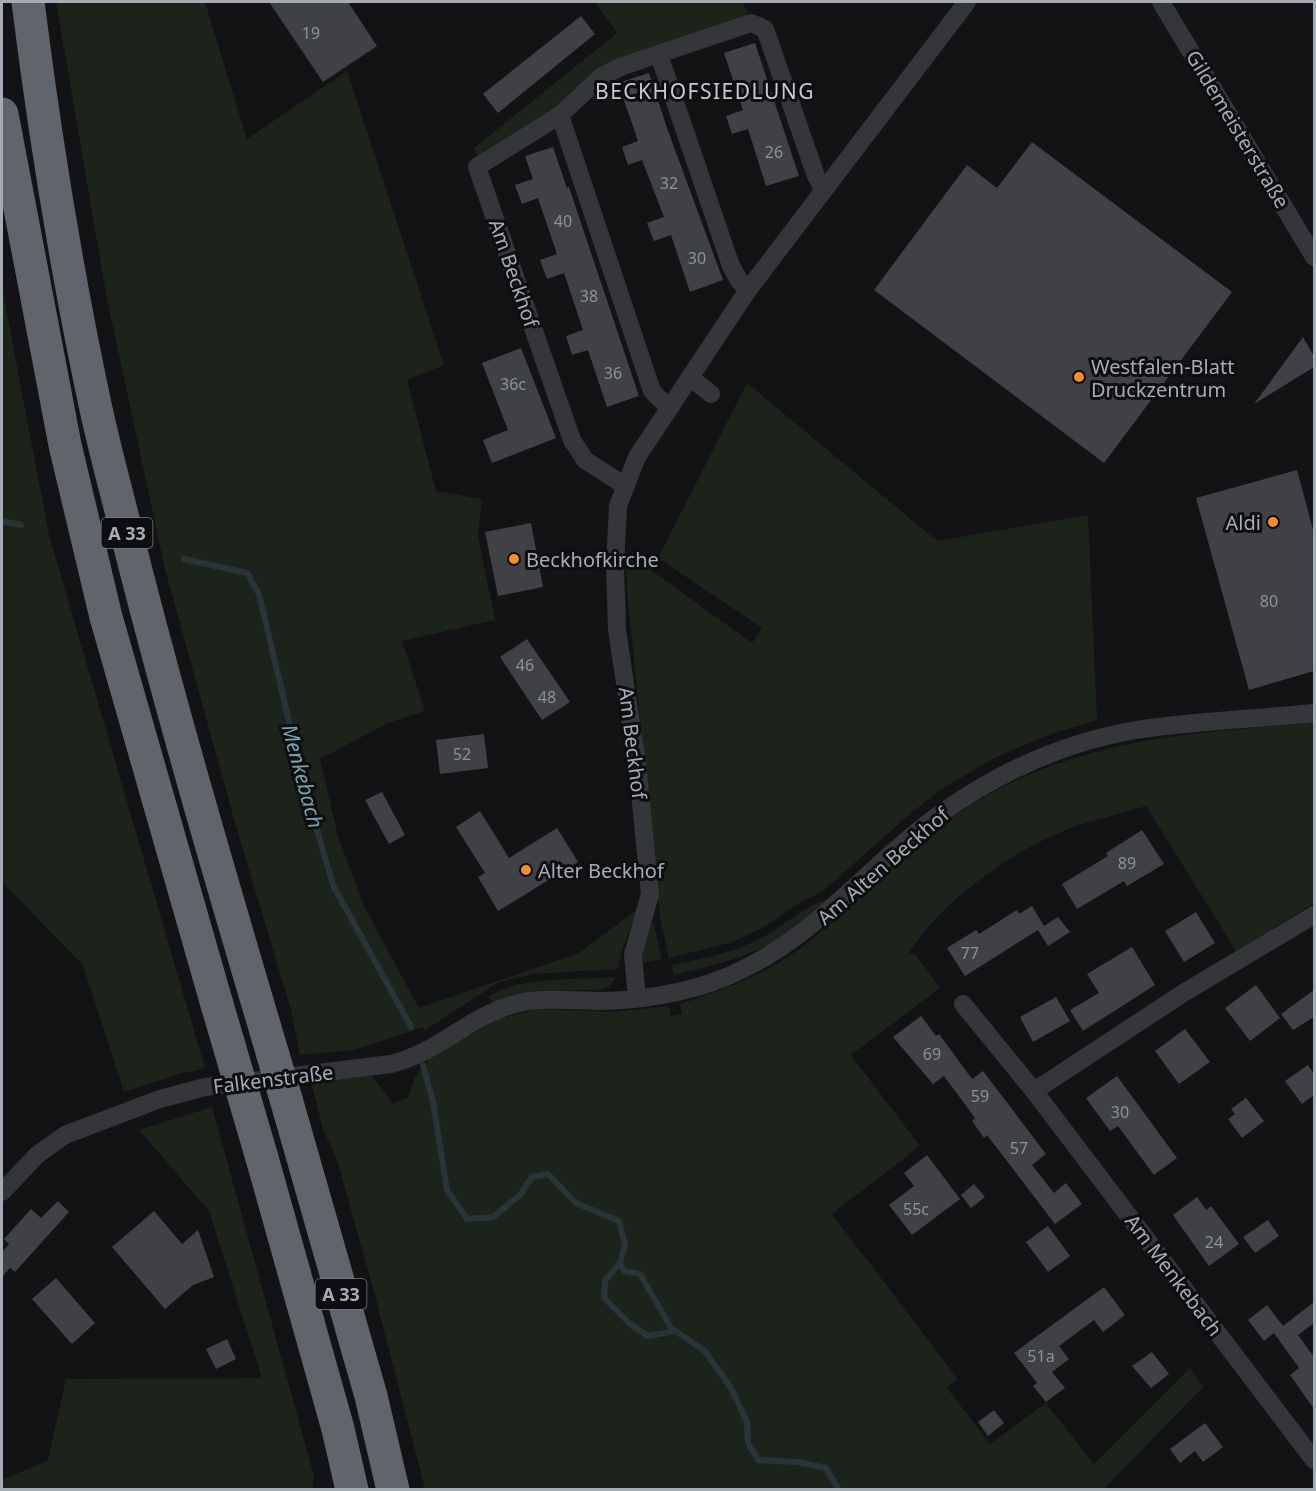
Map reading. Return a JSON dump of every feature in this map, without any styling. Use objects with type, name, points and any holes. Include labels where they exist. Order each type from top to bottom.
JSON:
[{"type":"highway","name":"A 33","points":[[28,2],[63,241],[96,411],[151,629],[198,800],[371,1396],[393,1490]]},
{"type":"highway","name":"A 33","points":[[2,114],[31,277],[78,502],[109,628],[262,1158],[338,1429],[352,1490]]},
{"type":"street","name":"Am Beckhof","points":[[637,999],[633,955],[650,894],[637,763],[617,630],[616,531],[618,506],[624,485],[637,457],[748,290],[967,2]]},
{"type":"street","name":"Gildemeisterstraße","points":[[1161,2],[1314,257]]},
{"type":"street","name":"Am Beckhof","points":[[624,485],[585,460],[572,440],[477,167],[560,115],[602,76],[623,66],[751,23],[765,29],[816,176],[823,189]]},
{"type":"street","points":[[659,55],[731,266],[740,282],[748,290]]},
{"type":"street","points":[[560,115],[652,391],[669,408]]},
{"type":"street","points":[[690,377],[711,394]]},
{"type":"street","name":"Am Alten Beckhof","points":[[559,998],[597,1001],[637,999],[725,977],[782,948],[818,922],[891,854],[952,805],[1039,758],[1136,730],[1314,713]]},
{"type":"street","points":[[1034,1091],[1185,992],[1314,915]]},
{"type":"street","name":"Falkenstraße","points":[[2,1192],[37,1155],[65,1135],[102,1119],[205,1087],[400,1062],[429,1051],[494,1011],[539,999],[559,998]]},
{"type":"street","name":"Am Menkebach","points":[[963,1004],[1034,1091],[1314,1460]]},
{"type":"shaded area","points":[[56,2],[205,2],[247,139],[347,71],[444,365],[407,380],[436,491],[482,499],[478,536],[495,620],[402,641],[425,711],[388,723],[320,759],[338,836],[364,906],[419,1008],[579,953],[638,909],[623,947],[618,969],[533,974],[499,982],[424,1031],[423,1027],[354,1050],[300,1055],[291,1010],[237,830],[165,569],[107,299]]},
{"type":"shaded area","points":[[595,2],[743,2],[748,17],[573,98],[478,157],[474,148],[617,33]]},
{"type":"shaded area","points":[[2,288],[49,535],[205,1068],[124,1092],[83,965],[2,882]]},
{"type":"shaded area","points":[[747,383],[937,541],[1088,515],[1097,720],[1048,735],[998,756],[945,787],[912,812],[822,892],[802,901],[764,927],[733,942],[669,958],[660,917],[627,591],[626,552],[752,643],[762,628],[658,558]]},
{"type":"shaded area","points":[[1314,722],[1314,903],[1236,951],[1146,806],[1080,825],[1026,849],[1003,863],[959,896],[940,914],[909,953],[916,955],[940,988],[851,1055],[920,1146],[832,1214],[958,1379],[947,1388],[990,1444],[1046,1403],[1094,1464],[1190,1368],[1203,1387],[1104,1489],[425,1489],[373,1288],[337,1160],[323,1129],[311,1082],[371,1075],[393,1103],[408,1098],[415,1077],[430,1058],[498,1019],[538,1009],[615,1012],[669,1006],[671,1016],[682,1014],[680,1004],[746,980],[792,954],[825,928],[935,830],[997,790],[1040,770],[1083,755],[1172,737]]},
{"type":"shaded area","points":[[828,899],[788,933],[761,948],[704,968],[674,975],[672,965],[743,946],[765,936],[811,906]]},
{"type":"shaded area","points":[[653,922],[662,959],[643,963],[643,944]]},
{"type":"shaded area","points":[[616,977],[610,986],[600,990],[537,991],[493,1003],[489,997],[514,985],[531,982]]},
{"type":"shaded area","points":[[212,1107],[314,1476],[312,1489],[2,1489],[2,1480],[48,1460],[66,1379],[262,1378],[209,1211],[139,1130]]},
{"type":"building","points":[[269,2],[348,2],[377,46],[323,82]]},
{"type":"building","points":[[581,16],[595,34],[498,113],[483,94]]},
{"type":"building","points":[[755,43],[799,176],[766,186],[748,129],[732,134],[726,116],[743,110],[724,53]]},
{"type":"building","points":[[649,73],[723,280],[690,292],[671,235],[654,241],[647,223],[664,217],[642,160],[628,165],[622,147],[638,141],[618,83]]},
{"type":"building","name":"Westfalen-Blatt Druckzentrum","points":[[1032,142],[1232,292],[1104,463],[874,290],[967,165],[997,188]]},
{"type":"building","points":[[553,147],[567,188],[569,187],[639,396],[607,407],[588,350],[572,355],[566,336],[583,330],[564,273],[547,279],[540,260],[557,254],[538,198],[522,204],[515,185],[533,179],[525,156]]},
{"type":"building","points":[[1303,337],[1314,356],[1314,367],[1254,404]]},
{"type":"building","points":[[521,348],[556,438],[492,463],[483,440],[508,430],[482,363]]},
{"type":"building","points":[[1297,470],[1314,533],[1314,671],[1249,690],[1196,498]]},
{"type":"building","name":"Beckhofkirche","points":[[531,523],[543,587],[498,596],[485,532]]},
{"type":"building","points":[[527,639],[570,702],[542,720],[500,657]]},
{"type":"building","points":[[484,734],[488,768],[440,774],[436,740]]},
{"type":"building","points":[[382,792],[405,835],[389,844],[365,800]]},
{"type":"building","name":"Alter Beckhof","points":[[480,811],[509,858],[557,828],[578,862],[498,911],[478,877],[485,873],[456,827]]},
{"type":"building","points":[[1142,830],[1164,864],[1127,886],[1124,881],[1077,909],[1062,884],[1108,856],[1106,853]]},
{"type":"building","points":[[1032,906],[1044,926],[1058,917],[1070,932],[1048,946],[1038,930],[965,976],[947,948],[976,930],[979,934],[1017,910],[1019,914]]},
{"type":"building","points":[[1196,912],[1215,943],[1184,962],[1165,931]]},
{"type":"building","points":[[1132,947],[1155,985],[1083,1031],[1070,1010],[1099,993],[1087,974]]},
{"type":"building","points":[[1256,985],[1280,1018],[1250,1041],[1225,1008]]},
{"type":"building","points":[[1314,990],[1314,1017],[1293,1030],[1281,1014]]},
{"type":"building","points":[[1056,997],[1070,1021],[1033,1042],[1020,1017]]},
{"type":"building","points":[[921,1016],[936,1036],[939,1034],[972,1079],[983,1071],[1046,1154],[1032,1165],[1054,1193],[1066,1183],[1082,1204],[1055,1224],[987,1135],[984,1138],[972,1121],[975,1118],[944,1076],[933,1084],[893,1037]]},
{"type":"building","points":[[1185,1029],[1210,1062],[1179,1084],[1155,1051]]},
{"type":"building","points":[[1308,1065],[1314,1074],[1314,1095],[1302,1104],[1285,1081]]},
{"type":"building","points":[[1117,1076],[1177,1158],[1154,1175],[1118,1126],[1110,1131],[1086,1098]]},
{"type":"building","points":[[1246,1098],[1264,1121],[1242,1138],[1228,1119],[1235,1114],[1231,1109]]},
{"type":"building","points":[[927,1155],[960,1199],[912,1235],[889,1205],[914,1186],[904,1173]]},
{"type":"building","points":[[974,1184],[985,1197],[971,1208],[961,1195]]},
{"type":"building","points":[[1197,1197],[1206,1210],[1211,1206],[1239,1244],[1209,1266],[1173,1215]]},
{"type":"building","points":[[58,1201],[69,1212],[15,1272],[10,1268],[2,1277],[2,1252],[9,1244],[4,1239],[31,1209],[41,1218]]},
{"type":"building","points":[[154,1211],[182,1244],[198,1230],[214,1277],[193,1285],[165,1309],[112,1247]]},
{"type":"building","points":[[1268,1220],[1279,1236],[1255,1253],[1243,1237]]},
{"type":"building","points":[[1048,1226],[1070,1256],[1048,1272],[1026,1242]]},
{"type":"building","points":[[56,1278],[95,1323],[72,1344],[32,1299]]},
{"type":"building","points":[[1104,1287],[1125,1315],[1103,1332],[1094,1320],[1059,1346],[1069,1359],[1052,1372],[1065,1388],[1046,1402],[1033,1386],[1037,1383],[1014,1353]]},
{"type":"building","points":[[1314,1302],[1314,1323],[1298,1335],[1314,1357],[1314,1409],[1290,1375],[1299,1368],[1274,1333],[1264,1341],[1248,1320],[1267,1305],[1283,1326]]},
{"type":"building","points":[[227,1339],[236,1359],[216,1369],[206,1349]]},
{"type":"building","points":[[1152,1352],[1169,1374],[1151,1388],[1132,1366]]},
{"type":"building","points":[[994,1410],[1004,1423],[988,1436],[978,1422]]},
{"type":"building","points":[[1205,1423],[1223,1447],[1203,1462],[1195,1451],[1180,1463],[1170,1449]]},
{"type":"waterway","name":"Menkebach","points":[[2,521],[21,525]]},
{"type":"waterway","name":"Menkebach","points":[[184,559],[247,573],[259,594],[305,789],[333,885],[411,1027]]},
{"type":"waterway","name":"Menkebach","points":[[423,1065],[433,1102],[447,1190],[467,1219],[493,1217],[520,1195],[532,1177],[548,1174],[576,1203],[619,1221],[625,1245],[620,1263],[624,1271],[640,1274],[671,1328],[705,1351],[731,1388],[747,1422],[748,1443],[758,1460],[797,1462],[826,1468],[839,1490]]},
{"type":"waterway","points":[[620,1263],[605,1280],[604,1298],[630,1324],[648,1336],[676,1331]]},
{"type":"place","name":"Westfalen-Blatt Druckzentrum","points":[[1079,377]]},
{"type":"place","name":"Aldi","points":[[1273,522]]},
{"type":"place","name":"Beckhofkirche","points":[[514,559]]},
{"type":"place","name":"Alter Beckhof","points":[[526,870]]},
{"type":"district","name":"BECKHOFSIEDLUNG","points":[[705,91]]}]
